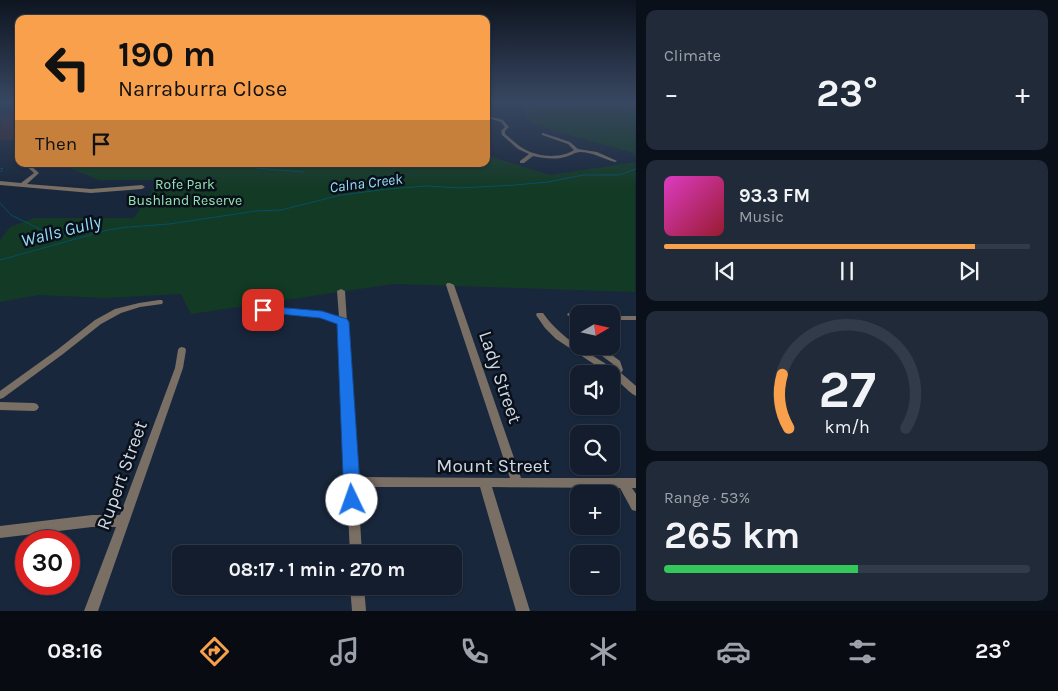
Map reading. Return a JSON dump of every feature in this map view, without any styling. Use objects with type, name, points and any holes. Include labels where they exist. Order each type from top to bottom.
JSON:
[{"type":"street","points":[[503,132],[505,136],[520,149],[532,154],[558,156],[577,150]]},
{"type":"street","points":[[543,134],[569,143],[577,150],[595,153],[615,161]]},
{"type":"street","points":[[522,162],[532,154]]},
{"type":"street","points":[[22,185],[37,173],[30,167]]},
{"type":"street","points":[[0,183],[91,191],[142,187]]},
{"type":"street","name":"Lady Street","points":[[450,285],[517,481]]},
{"type":"street","points":[[341,290],[355,545]]},
{"type":"street","points":[[0,396],[98,322],[118,311],[146,300],[159,302]]},
{"type":"street","points":[[263,310],[322,314],[343,322]]},
{"type":"street","points":[[540,315],[555,333],[600,365]]},
{"type":"street","points":[[620,318],[636,318]]},
{"type":"street","name":"Rupert Street","points":[[91,611],[179,368],[182,350]]},
{"type":"street","points":[[606,355],[618,365]]},
{"type":"street","points":[[620,380],[636,393]]},
{"type":"street","points":[[0,406],[34,407]]},
{"type":"street","name":"Mount Street","points":[[351,482],[485,484],[517,481],[636,483]]},
{"type":"street","points":[[623,483],[636,506]]},
{"type":"street","points":[[485,484],[523,611]]},
{"type":"street","points":[[0,532],[92,521],[122,521]]},
{"type":"street","points":[[358,595],[359,611]]},
{"type":"shaded area","points":[[0,132],[15,132],[15,140],[0,140]]},
{"type":"green space","points":[[558,132],[635,132],[635,158],[633,153]]},
{"type":"green space","name":"Rofe Park Bushland Reserve","points":[[490,156],[550,175],[635,162],[635,292],[393,284],[191,314],[181,294],[104,298],[39,295],[0,302],[0,240],[10,227],[34,218],[134,218],[159,180],[99,180],[67,167],[490,167]]},
{"type":"waterway","points":[[0,168],[3,169],[0,172]]},
{"type":"waterway","points":[[256,168],[303,172]]},
{"type":"waterway","name":"Calna Creek","points":[[129,227],[169,224],[256,211],[281,210],[341,195],[388,189],[426,186],[460,188],[515,185],[548,182],[583,175],[619,175],[636,169]]},
{"type":"waterway","points":[[0,203],[11,215],[56,237],[99,231]]},
{"type":"waterway","name":"Walls Gully","points":[[0,260],[108,230],[128,227]]},
{"type":"route","points":[[263,310],[282,313],[322,314],[343,322],[352,500]]}]
